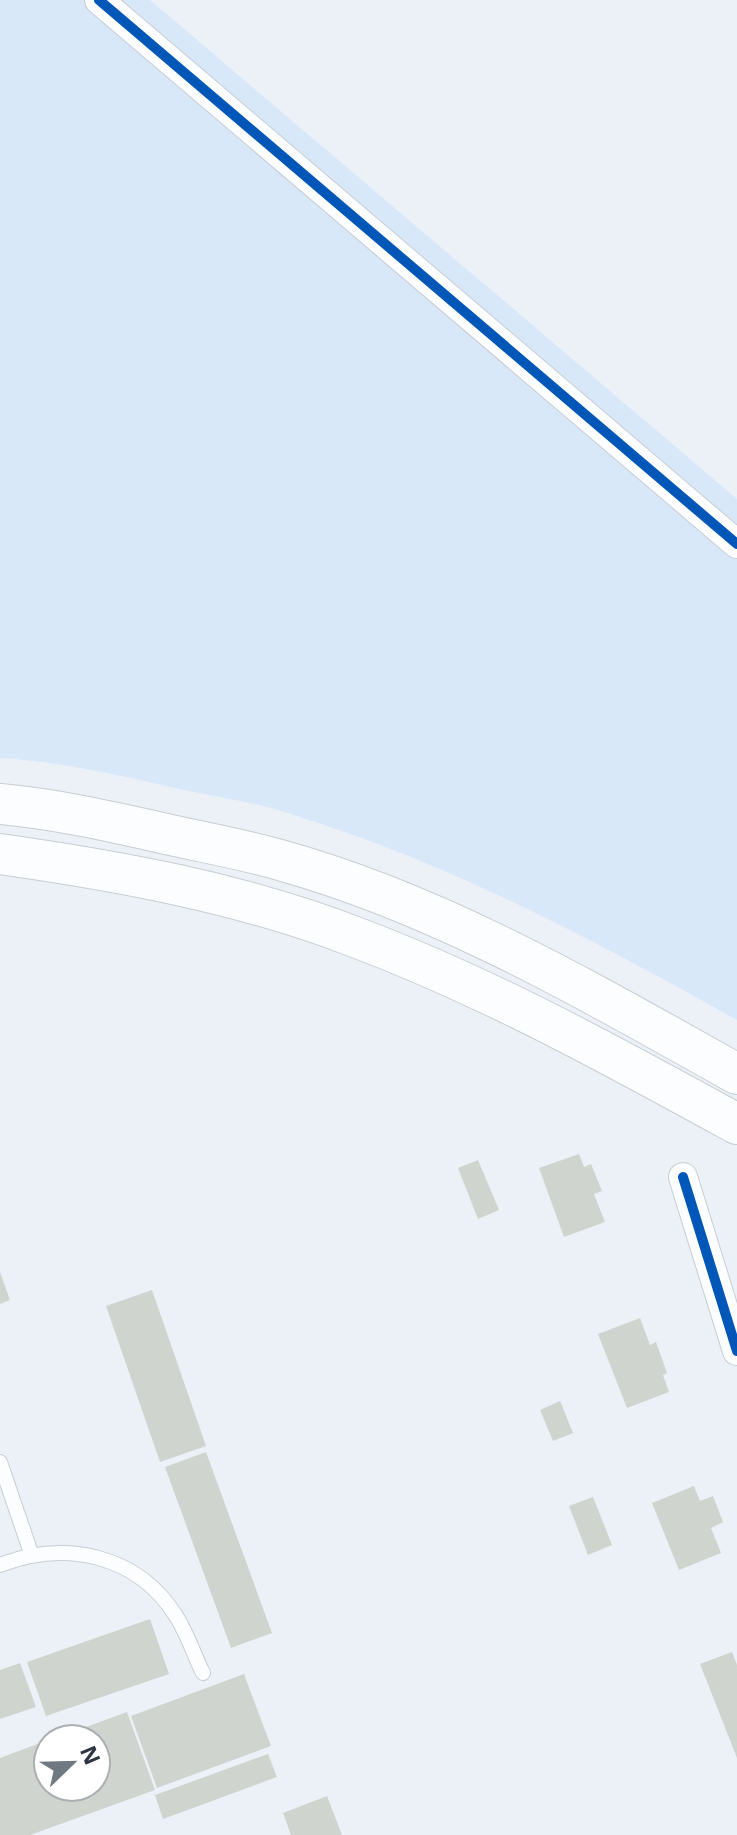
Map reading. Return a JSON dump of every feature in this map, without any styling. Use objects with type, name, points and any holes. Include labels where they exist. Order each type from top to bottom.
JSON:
[{"type":"main road","points":[[0,804],[51,808],[281,860],[350,883],[424,913],[577,984],[737,1074]]},
{"type":"main road","points":[[0,854],[112,870],[232,898],[354,936],[464,982],[583,1040],[737,1124]]},
{"type":"street","points":[[99,0],[737,544]]},
{"type":"street","points":[[683,1177],[737,1351]]},
{"type":"lane","points":[[0,1462],[31,1553]]},
{"type":"lane","points":[[0,1565],[31,1553],[70,1553],[97,1557],[130,1571],[154,1590],[176,1616],[203,1673]]},
{"type":"shaded area","points":[[0,0],[150,0],[737,499],[737,1020],[523,907],[412,857],[355,836],[253,804],[90,770],[0,758]]},
{"type":"building","points":[[579,1154],[584,1167],[591,1164],[602,1191],[594,1194],[605,1222],[564,1237],[539,1168]]},
{"type":"building","points":[[478,1160],[499,1210],[478,1219],[458,1168]]},
{"type":"building","points":[[0,1272],[10,1300],[0,1304]]},
{"type":"building","points":[[152,1290],[206,1446],[160,1462],[106,1306]]},
{"type":"building","points":[[640,1318],[650,1345],[656,1342],[667,1373],[663,1375],[669,1392],[627,1408],[598,1334]]},
{"type":"building","points":[[560,1401],[573,1433],[553,1441],[540,1410]]},
{"type":"building","points":[[206,1452],[272,1633],[231,1648],[165,1467]]},
{"type":"building","points":[[694,1486],[700,1501],[713,1496],[723,1522],[711,1528],[721,1553],[679,1570],[652,1503]]},
{"type":"building","points":[[593,1497],[612,1545],[588,1555],[569,1506]]},
{"type":"building","points":[[150,1619],[169,1674],[46,1716],[27,1662]]},
{"type":"building","points":[[732,1652],[737,1665],[737,1758],[700,1664]]},
{"type":"building","points":[[20,1663],[36,1707],[0,1719],[0,1670]]},
{"type":"building","points":[[244,1674],[271,1746],[157,1788],[131,1716]]},
{"type":"building","points":[[127,1712],[155,1790],[30,1835],[0,1835],[0,1758],[32,1746],[32,1803],[112,1803],[112,1723],[97,1723]]},
{"type":"building","points":[[268,1754],[277,1777],[163,1819],[155,1795]]},
{"type":"building","points":[[327,1796],[342,1835],[291,1835],[283,1813]]},
{"type":"cycle path","points":[[99,0],[737,544]]},
{"type":"cycle path","points":[[683,1177],[737,1351]]}]
